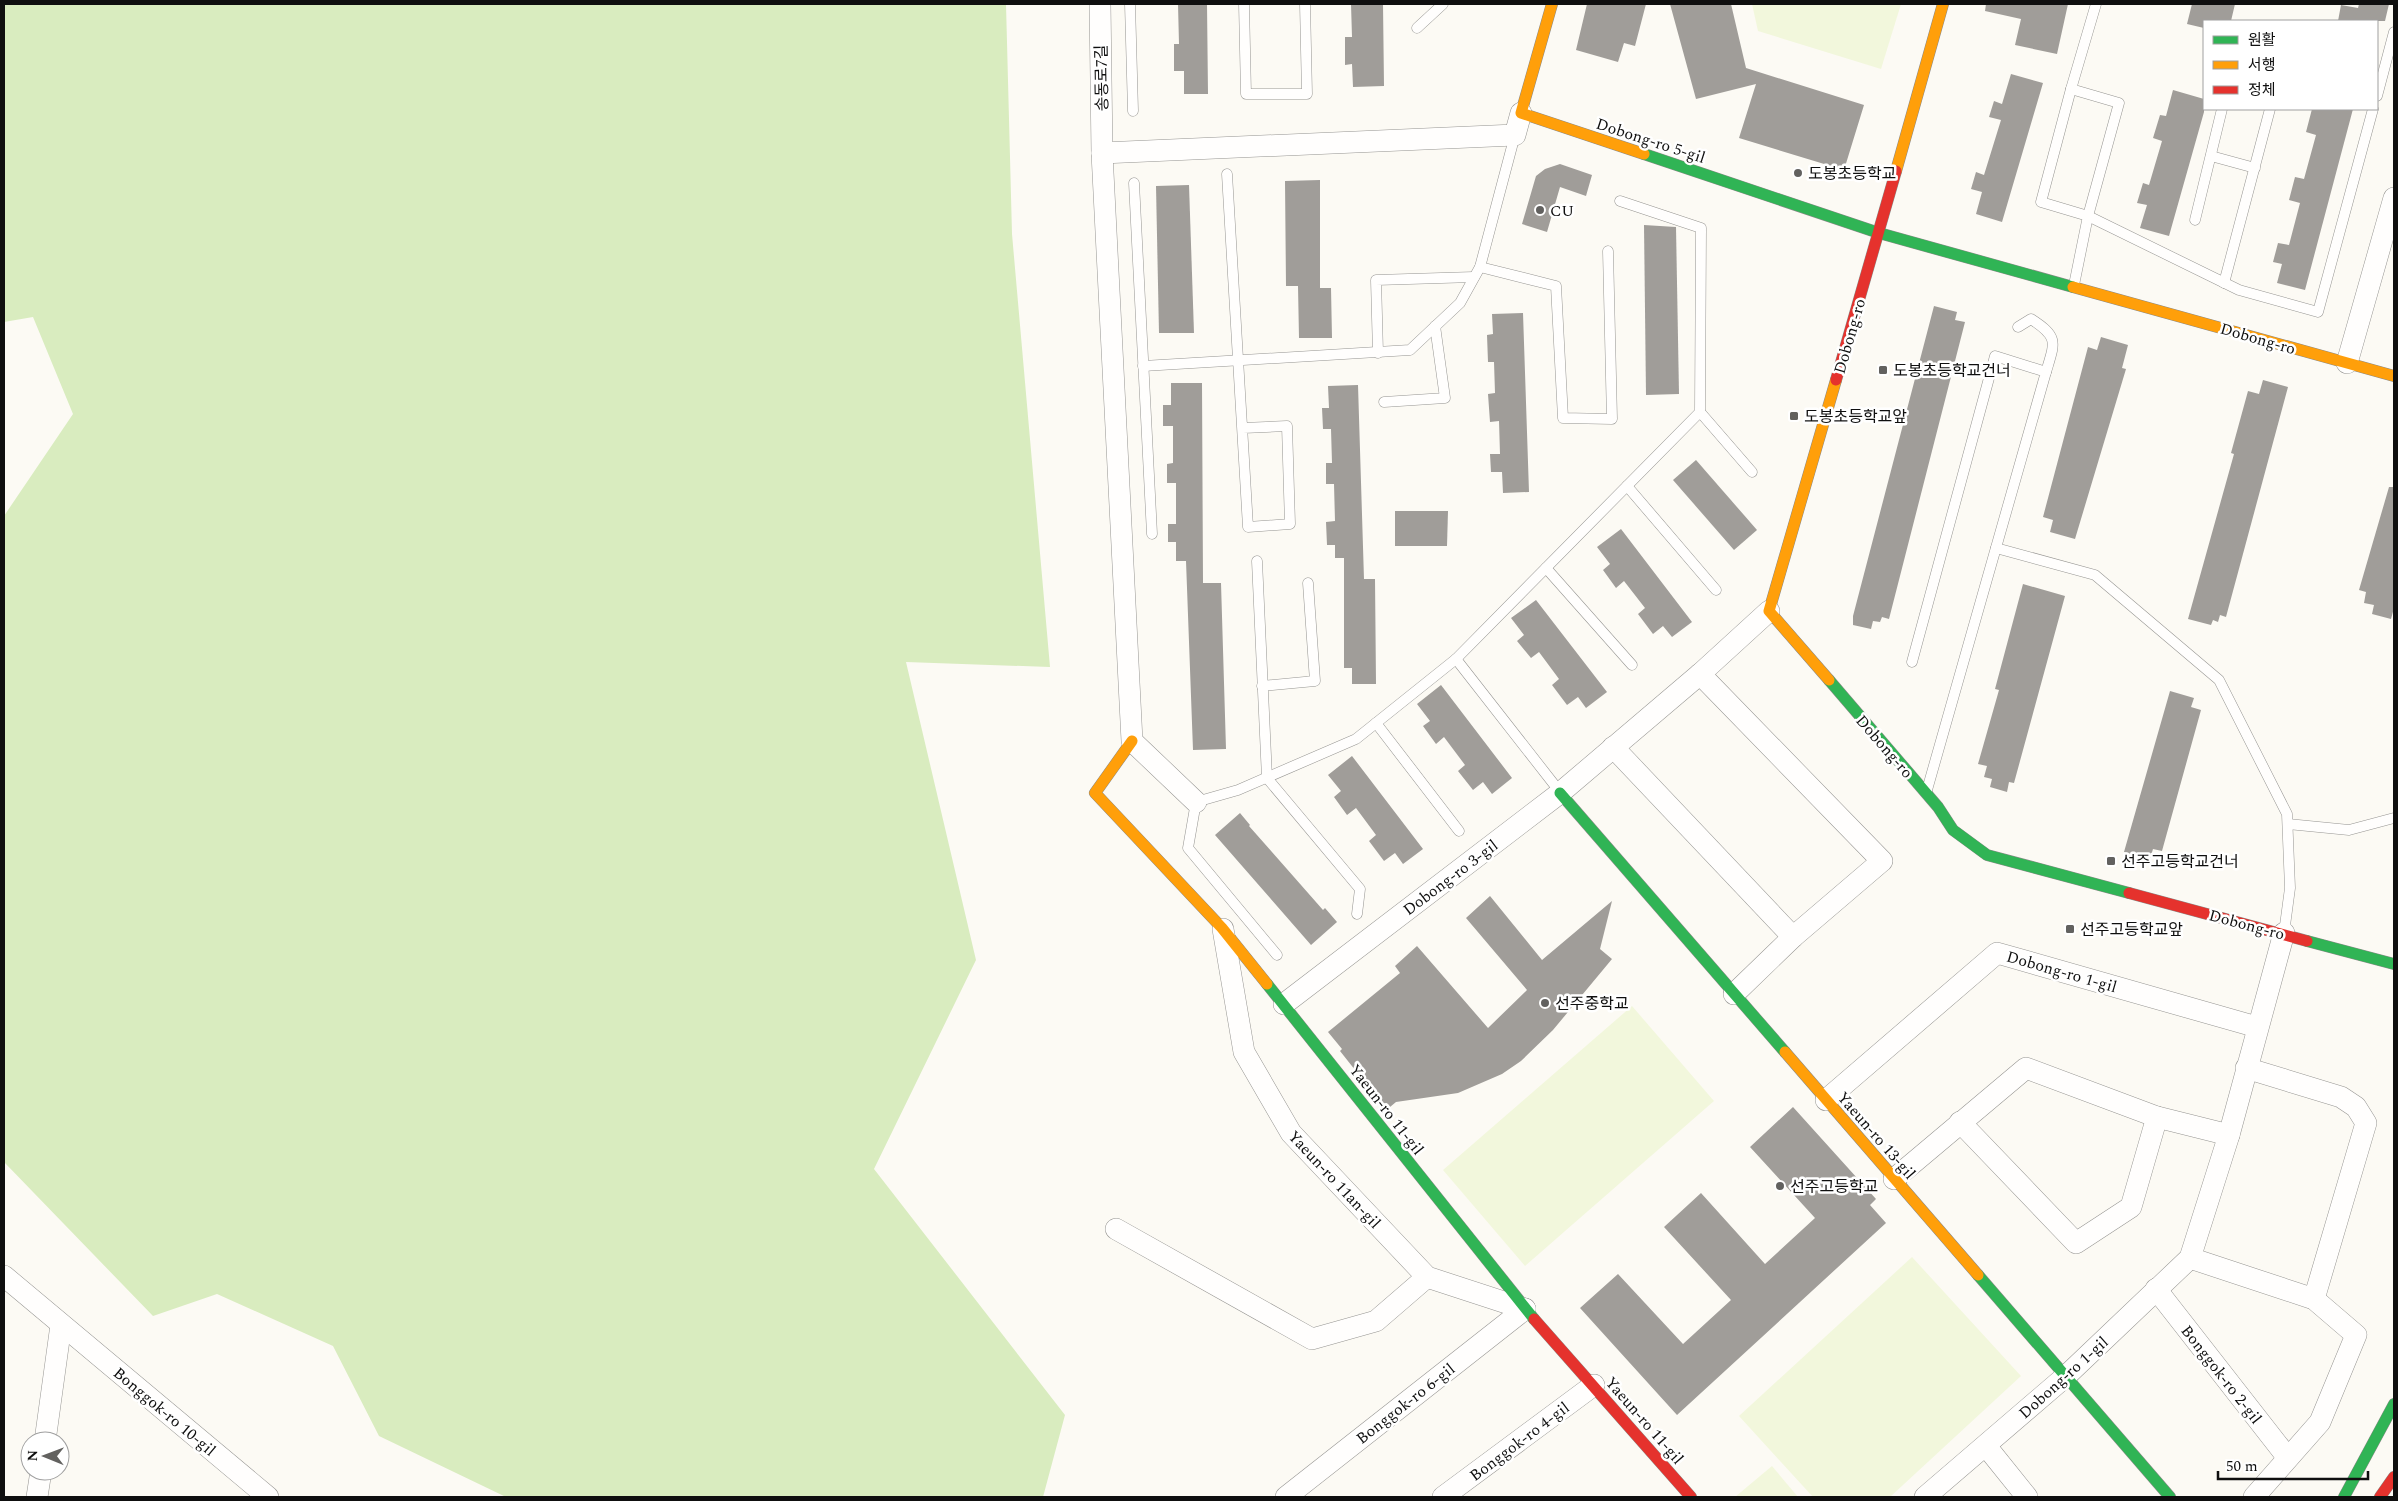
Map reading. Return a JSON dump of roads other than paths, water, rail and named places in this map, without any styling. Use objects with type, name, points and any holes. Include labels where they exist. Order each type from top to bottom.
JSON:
[{"type":"street","name":"송동로7길","points":[[1100,4],[1102,153],[1132,741]]},
{"type":"street","points":[[1102,153],[1515,135],[1552,4]]},
{"type":"street","name":"Dobong-ro","points":[[1943,4],[1880,233],[1769,611],[1926,794],[1953,830],[1987,855],[2394,964]]},
{"type":"street","name":"Dobong-ro 5-gil","points":[[1521,113],[1880,233]]},
{"type":"street","points":[[2347,363],[2394,198]]},
{"type":"street","name":"Dobong-ro","points":[[1880,233],[2394,376]]},
{"type":"street","name":"Dobong-ro 3-gil","points":[[1284,1004],[1560,793],[1700,674],[1769,611]]},
{"type":"street","points":[[1700,674],[1882,861],[1793,937],[1734,994]]},
{"type":"street","points":[[1132,741],[1196,802]]},
{"type":"street","name":"Yaeun-ro 11-gil","points":[[1132,741],[1095,793],[1222,928],[1525,1309],[1691,1497]]},
{"type":"street","points":[[1613,747],[1793,937]]},
{"type":"street","name":"Yaeun-ro 13-gil","points":[[1560,793],[2170,1497]]},
{"type":"street","name":"Yaeun-ro 11an-gil","points":[[1222,928],[1244,1052],[1291,1133],[1427,1277],[1525,1309]]},
{"type":"street","name":"Dobong-ro 1-gil","points":[[1925,1497],[2066,1376],[2190,1258],[2229,1135],[2284,933]]},
{"type":"street","name":"Dobong-ro 1-gil","points":[[1826,1100],[1997,953],[2257,1027]]},
{"type":"street","points":[[1894,1179],[2026,1068],[2157,1117],[2229,1135]]},
{"type":"street","points":[[2246,1068],[2341,1097],[2356,1107],[2366,1123],[2314,1300]]},
{"type":"street","points":[[1960,1122],[2076,1243],[2131,1207],[2157,1117]]},
{"type":"street","points":[[1116,1229],[1312,1339],[1376,1320],[1427,1277]]},
{"type":"street","points":[[2190,1258],[2314,1300],[2356,1335],[2320,1422],[2254,1497]]},
{"type":"street","name":"Bonggok-ro 10-gil","points":[[4,1276],[268,1497]]},
{"type":"street","name":"Bonggok-ro 2-gil","points":[[2156,1290],[2288,1458]]},
{"type":"street","name":"Bonggok-ro 6-gil","points":[[1286,1497],[1525,1309]]},
{"type":"street","points":[[46,1431],[62,1325]]},
{"type":"street","name":"Bonggok-ro 4-gil","points":[[1443,1497],[1594,1385]]},
{"type":"street","points":[[2344,1497],[2394,1404]]},
{"type":"street","points":[[1986,1446],[2027,1497]]},
{"type":"street","points":[[2380,1497],[2394,1477]]},
{"type":"street","points":[[37,1497],[39,1481]]},
{"type":"lane","points":[[1130,4],[1133,111]]},
{"type":"lane","points":[[1244,4],[1246,94],[1307,94],[1305,4]]},
{"type":"lane","points":[[1416,28],[1443,4]]},
{"type":"lane","points":[[2096,4],[2041,202],[2088,216],[2239,290],[2318,312],[2373,110]]},
{"type":"lane","points":[[2378,92],[2394,32]]},
{"type":"lane","points":[[2072,88],[2119,103],[2088,216],[2074,286]]},
{"type":"lane","points":[[2195,220],[2222,110]]},
{"type":"lane","points":[[2224,282],[2270,110]]},
{"type":"lane","points":[[1143,366],[1410,350],[1460,303],[1480,267],[1515,135]]},
{"type":"lane","points":[[2211,156],[2254,168]]},
{"type":"lane","points":[[1227,174],[1248,527],[1290,524],[1287,426],[1243,428]]},
{"type":"lane","points":[[1134,183],[1152,534]]},
{"type":"lane","points":[[1620,201],[1701,228],[1700,412],[1752,472]]},
{"type":"lane","points":[[1480,267],[1556,286],[1563,418],[1612,419],[1608,251]]},
{"type":"lane","points":[[1378,353],[1376,280],[1474,277]]},
{"type":"lane","points":[[1926,794],[2054,347],[2049,330],[2031,319],[2018,327]]},
{"type":"lane","points":[[1384,402],[1445,398],[1435,326]]},
{"type":"lane","points":[[1912,662],[1995,356],[2046,372]]},
{"type":"lane","points":[[1277,955],[1188,848],[1196,802],[1238,790],[1356,739],[1456,659],[1700,412]]},
{"type":"lane","points":[[1627,486],[1716,590]]},
{"type":"lane","points":[[1996,548],[2096,575],[2219,680],[2287,814],[2290,888],[2284,933]]},
{"type":"lane","points":[[1257,561],[1267,778],[1360,889],[1357,914]]},
{"type":"lane","points":[[1546,568],[1632,665]]},
{"type":"lane","points":[[1262,686],[1315,681],[1308,583]]},
{"type":"lane","points":[[1456,659],[1560,793]]},
{"type":"lane","points":[[1376,723],[1459,831]]},
{"type":"lane","points":[[2288,824],[2349,830],[2394,818]]},
{"type":"place","name":"도봉초등학교","points":[[1798,173]]},
{"type":"place","name":"CU","points":[[1540,210]]},
{"type":"place","name":"도봉초등학교건너","points":[[1883,370]]},
{"type":"place","name":"도봉초등학교앞","points":[[1794,416]]},
{"type":"place","name":"선주고등학교건너","points":[[2111,861]]},
{"type":"place","name":"선주고등학교앞","points":[[2070,929]]},
{"type":"place","name":"선주중학교","points":[[1545,1003]]},
{"type":"place","name":"선주고등학교","points":[[1780,1186]]}]
